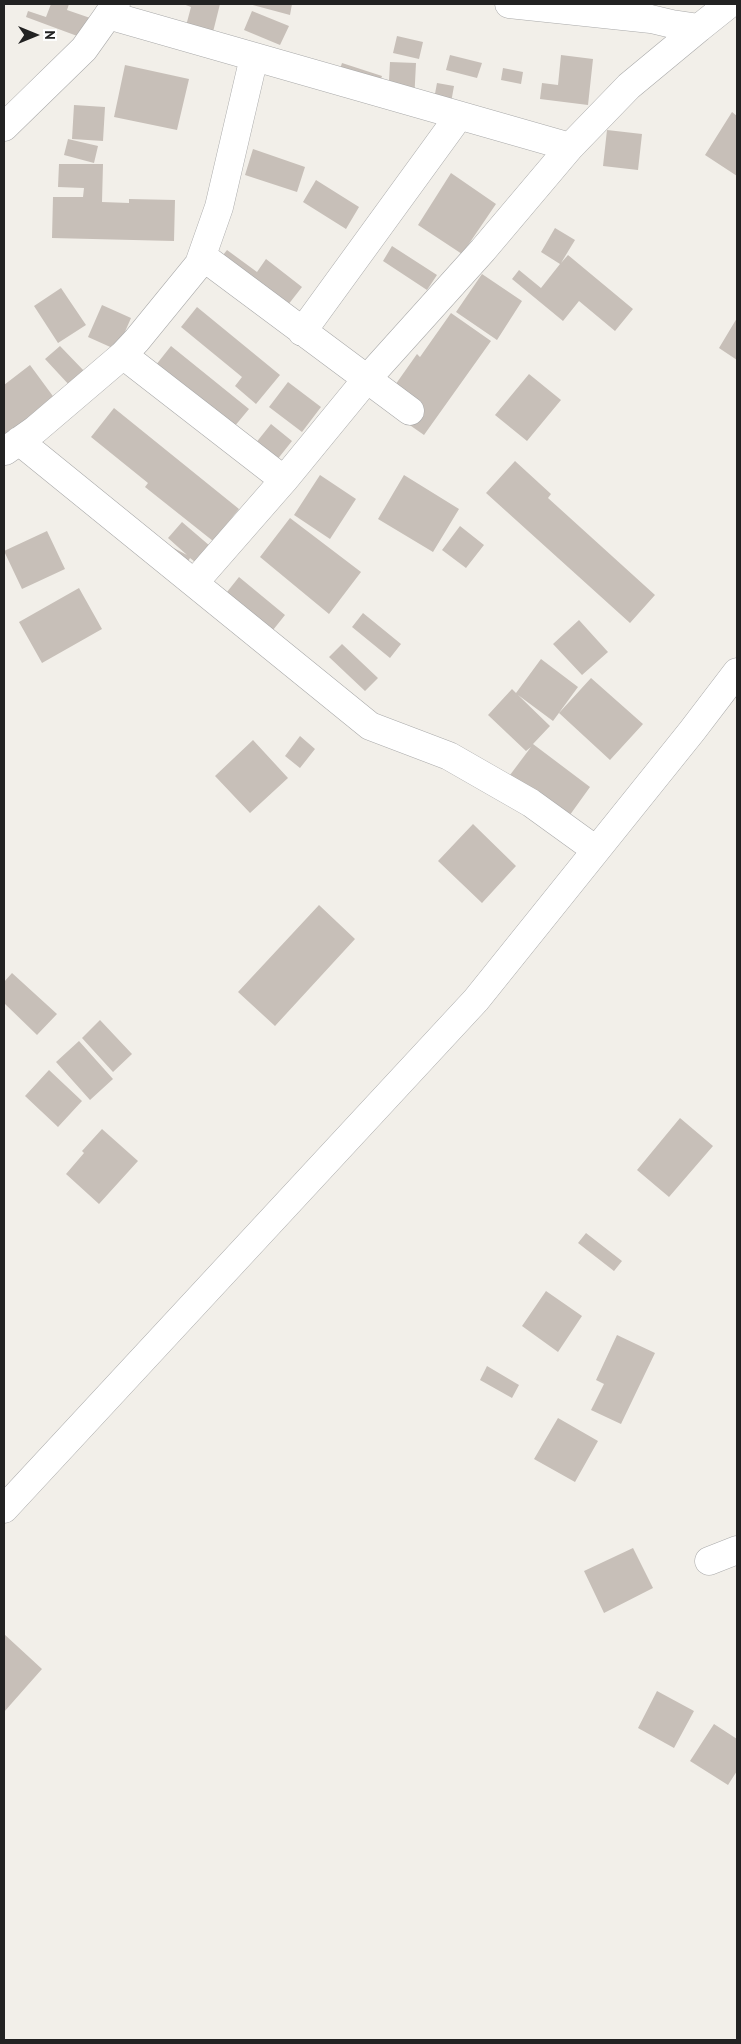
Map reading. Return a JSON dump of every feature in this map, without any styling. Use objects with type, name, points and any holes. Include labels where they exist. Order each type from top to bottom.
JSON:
[{"type":"street","points":[[509,4],[651,19],[699,28]]},
{"type":"street","points":[[194,583],[284,480],[366,380],[483,250],[570,147],[629,86],[729,4]]},
{"type":"street","points":[[4,127],[84,48],[112,9],[254,57],[570,147]]},
{"type":"street","points":[[254,57],[219,207],[199,264],[123,354],[11,447],[194,583],[370,726],[449,756],[531,803],[596,850]]},
{"type":"street","points":[[302,332],[459,116]]},
{"type":"street","points":[[202,256],[410,411]]},
{"type":"street","points":[[123,354],[284,480]]},
{"type":"street","points":[[4,1509],[476,1000],[737,672]]},
{"type":"street","points":[[709,1561],[737,1550]]},
{"type":"building","points":[[51,4],[69,4],[67,10],[96,20],[88,40],[26,17],[28,11],[46,17]]},
{"type":"building","points":[[183,4],[220,4],[209,48],[182,41],[191,7]]},
{"type":"building","points":[[249,4],[292,4],[290,15]]},
{"type":"building","points":[[252,11],[289,26],[280,45],[244,30]]},
{"type":"building","points":[[397,36],[423,42],[419,59],[393,53]]},
{"type":"building","points":[[450,55],[482,63],[477,78],[446,70]]},
{"type":"building","points":[[561,55],[593,59],[588,105],[540,99],[542,83],[558,85]]},
{"type":"building","points":[[390,62],[416,63],[414,102],[388,100]]},
{"type":"building","points":[[342,63],[382,76],[376,94],[336,81]]},
{"type":"building","points":[[125,65],[189,79],[177,130],[114,117]]},
{"type":"building","points":[[503,68],[523,72],[521,84],[501,80]]},
{"type":"building","points":[[437,83],[454,86],[449,114],[432,110]]},
{"type":"building","points":[[74,105],[105,107],[103,141],[72,139]]},
{"type":"building","points":[[732,112],[737,116],[737,176],[705,155]]},
{"type":"building","points":[[607,130],[642,134],[638,170],[603,166]]},
{"type":"building","points":[[68,139],[98,146],[94,163],[64,155]]},
{"type":"building","points":[[253,149],[305,167],[297,192],[245,175]]},
{"type":"building","points":[[59,164],[103,164],[102,202],[129,203],[129,199],[175,200],[174,241],[52,238],[53,197],[83,197],[84,188],[58,187]]},
{"type":"building","points":[[451,173],[496,204],[462,254],[418,225]]},
{"type":"building","points":[[316,180],[359,207],[346,229],[303,202]]},
{"type":"building","points":[[555,228],[575,240],[561,263],[568,255],[633,309],[615,331],[579,301],[563,321],[512,279],[519,270],[541,288],[560,264],[541,252]]},
{"type":"building","points":[[392,246],[437,275],[427,290],[383,261]]},
{"type":"building","points":[[227,250],[257,272],[266,259],[302,287],[277,319],[212,269]]},
{"type":"building","points":[[482,274],[522,301],[497,340],[456,312]]},
{"type":"building","points":[[61,288],[86,325],[58,343],[34,306]]},
{"type":"building","points":[[102,305],[131,318],[117,350],[88,337]]},
{"type":"building","points":[[197,307],[280,375],[256,404],[235,386],[242,377],[181,327]]},
{"type":"building","points":[[451,313],[491,341],[424,435],[381,405],[417,354],[420,357]]},
{"type":"building","points":[[737,318],[737,360],[719,348]]},
{"type":"building","points":[[60,346],[86,373],[71,387],[45,359]]},
{"type":"building","points":[[171,346],[249,409],[234,427],[255,444],[271,424],[292,441],[265,475],[144,380]]},
{"type":"building","points":[[30,365],[58,403],[4,443],[4,385]]},
{"type":"building","points":[[529,374],[561,400],[527,441],[495,415]]},
{"type":"building","points":[[288,382],[321,407],[302,432],[269,407]]},
{"type":"building","points":[[114,408],[239,509],[213,541],[145,487],[148,483],[91,437]]},
{"type":"building","points":[[515,461],[551,494],[548,498],[655,595],[630,623],[486,493]]},
{"type":"building","points":[[320,475],[356,499],[330,539],[294,515]]},
{"type":"building","points":[[404,475],[459,509],[433,552],[378,519]]},
{"type":"building","points":[[290,518],[361,572],[329,614],[260,557]]},
{"type":"building","points":[[182,522],[210,546],[195,562],[190,558],[179,578],[153,537],[187,555],[168,538]]},
{"type":"building","points":[[460,526],[484,545],[466,568],[442,550]]},
{"type":"building","points":[[47,531],[65,569],[22,589],[4,551]]},
{"type":"building","points":[[239,577],[285,615],[261,645],[215,607]]},
{"type":"building","points":[[79,588],[102,629],[42,663],[19,622]]},
{"type":"building","points":[[363,613],[401,644],[390,658],[352,627]]},
{"type":"building","points":[[579,620],[608,652],[582,675],[553,644]]},
{"type":"building","points":[[342,644],[378,678],[365,691],[329,657]]},
{"type":"building","points":[[541,659],[578,687],[553,721],[518,695],[550,726],[533,744],[590,787],[562,826],[504,783],[531,747],[526,751],[488,715],[512,689],[516,693]]},
{"type":"building","points":[[591,678],[643,724],[610,760],[559,713]]},
{"type":"building","points":[[300,736],[315,749],[300,768],[285,756]]},
{"type":"building","points":[[253,740],[288,778],[250,813],[215,776]]},
{"type":"building","points":[[473,824],[516,866],[482,903],[438,861]]},
{"type":"building","points":[[319,905],[355,939],[275,1026],[238,992]]},
{"type":"building","points":[[12,973],[57,1014],[37,1035],[4,1003],[4,982]]},
{"type":"building","points":[[100,1020],[132,1054],[113,1072],[82,1038]]},
{"type":"building","points":[[79,1041],[113,1079],[90,1100],[56,1062]]},
{"type":"building","points":[[49,1070],[82,1101],[58,1127],[25,1096]]},
{"type":"building","points":[[680,1118],[713,1146],[669,1197],[637,1170]]},
{"type":"building","points":[[102,1129],[138,1161],[99,1204],[66,1174],[84,1153],[82,1151]]},
{"type":"building","points":[[586,1233],[622,1261],[614,1271],[578,1243]]},
{"type":"building","points":[[546,1291],[582,1316],[558,1352],[522,1326]]},
{"type":"building","points":[[617,1335],[655,1353],[621,1424],[591,1410],[604,1384],[596,1380]]},
{"type":"building","points":[[487,1366],[519,1385],[512,1398],[480,1380]]},
{"type":"building","points":[[558,1418],[598,1441],[575,1482],[534,1459]]},
{"type":"building","points":[[633,1548],[653,1588],[604,1613],[584,1571]]},
{"type":"building","points":[[4,1634],[42,1669],[4,1712]]},
{"type":"building","points":[[657,1691],[694,1711],[674,1748],[638,1728]]},
{"type":"building","points":[[714,1724],[737,1739],[737,1771],[728,1785],[690,1761]]}]
